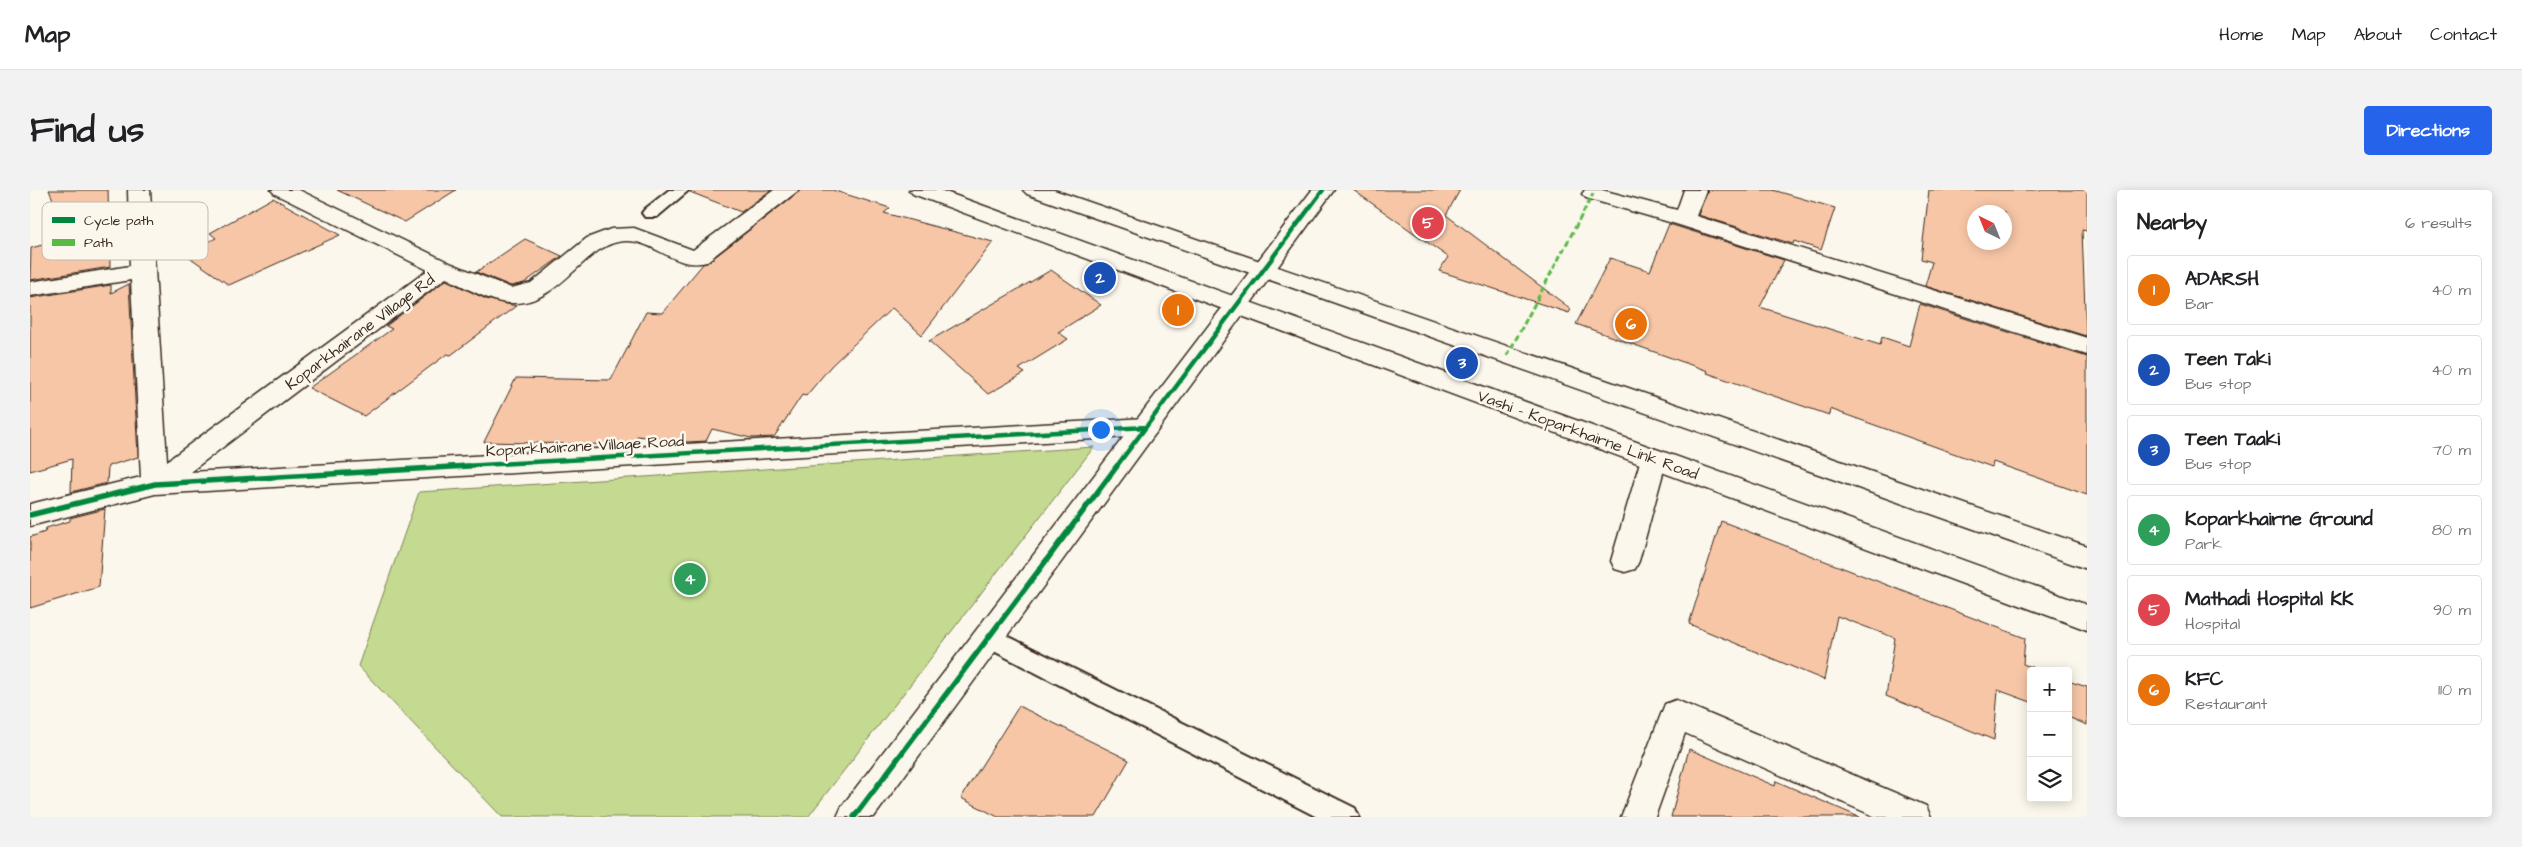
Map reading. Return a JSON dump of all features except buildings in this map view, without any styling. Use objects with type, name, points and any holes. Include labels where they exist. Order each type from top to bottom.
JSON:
[{"type":"street","name":"Koparkhairane Village Rd","points":[[155,484],[444,269],[282,190]]},
{"type":"street","points":[[444,269],[509,296],[517,297],[540,286],[595,242],[618,234],[630,234],[688,257],[698,257],[788,190]]},
{"type":"street","name":"Vashi - Koparkhairne Link Road","points":[[920,190],[2087,618]]},
{"type":"street","points":[[1034,190],[2087,558]]},
{"type":"street","points":[[854,817],[1323,190]]},
{"type":"street","points":[[1684,219],[1695,190]]},
{"type":"street","points":[[1593,194],[1684,219],[2087,347]]},
{"type":"street","points":[[142,260],[155,484]]},
{"type":"street","points":[[30,289],[109,275],[142,272]]},
{"type":"street","name":"Koparkhairane Village Road","points":[[30,515],[155,484],[1146,426]]},
{"type":"street","points":[[1625,561],[1653,462],[1652,458]]},
{"type":"street","points":[[1638,817],[1676,714],[1914,817]]},
{"type":"lane","points":[[651,213],[680,190]]},
{"type":"lane","points":[[988,637],[1345,817]]},
{"type":"green space","points":[[1094,447],[808,817],[502,817],[358,666],[419,492]]},
{"type":"marked path","points":[[1507,356],[1593,194]]},
{"type":"cycle path","points":[[854,817],[1323,190]]},
{"type":"cycle path","points":[[30,515],[155,484],[1146,427]]},
{"type":"place","name":"Mathadi Hospital KK","points":[[1428,223]]},
{"type":"place","name":"Teen Taki","points":[[1100,278]]},
{"type":"place","name":"ADARSH","points":[[1178,310]]},
{"type":"place","name":"KFC","points":[[1631,324]]},
{"type":"place","name":"Teen Taaki","points":[[1462,363]]},
{"type":"place","name":"Koparkhairne Ground","points":[[690,579]]}]
